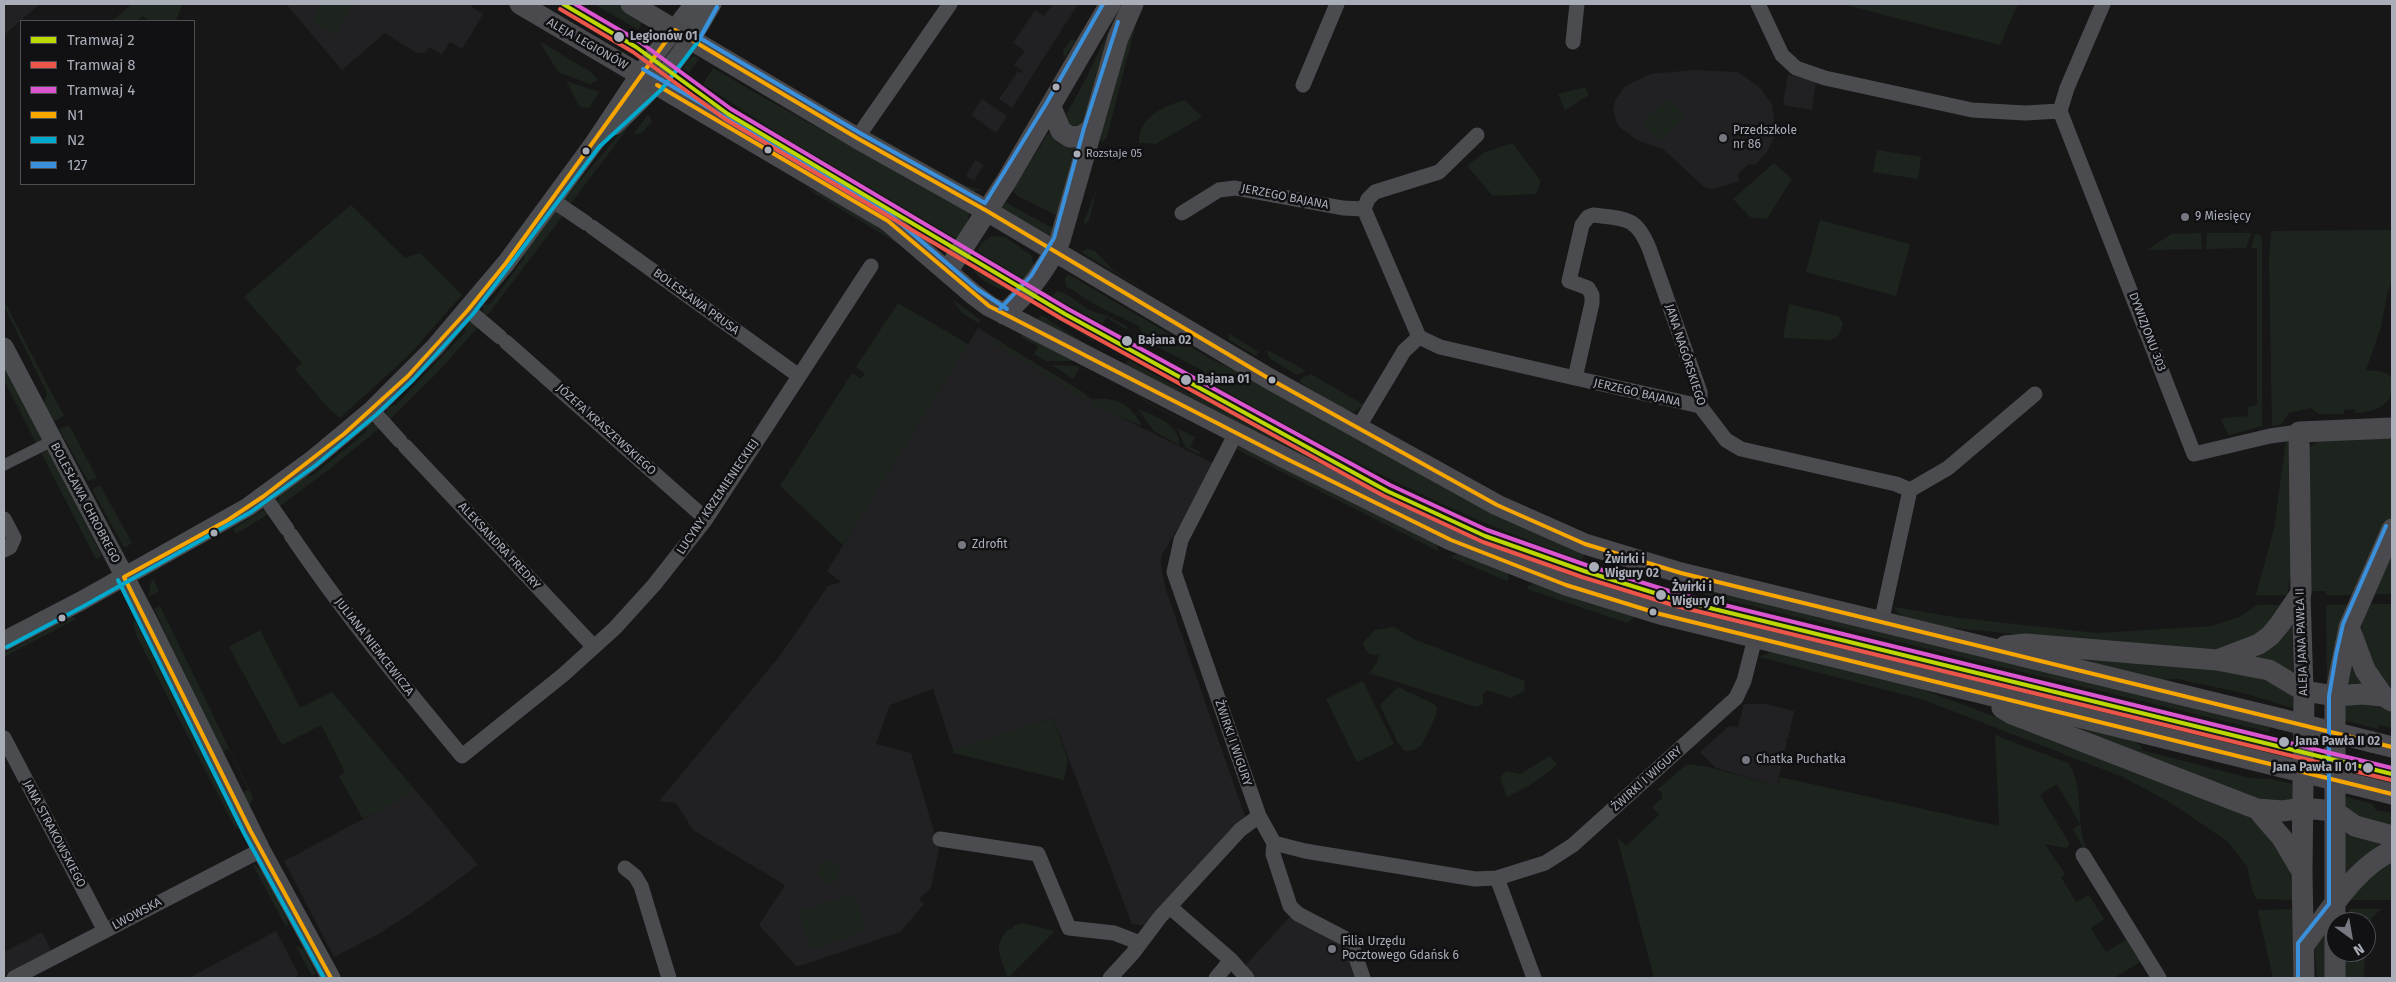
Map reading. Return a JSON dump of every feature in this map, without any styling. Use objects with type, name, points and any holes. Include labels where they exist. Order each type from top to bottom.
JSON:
[{"type":"main road","name":"ALEJA LEGIONÓW","points":[[520,4],[888,221],[973,294],[1004,314],[1236,433],[1452,540],[1566,585],[1660,614],[2382,792]]},
{"type":"main road","points":[[631,4],[857,138],[987,211],[1358,428],[1497,505],[1585,544],[1681,573],[2392,747]]},
{"type":"main road","points":[[947,272],[1051,107],[1110,4]]},
{"type":"main road","points":[[1004,314],[1025,296],[1055,252],[1064,228],[1090,130],[1118,38],[1133,4]]},
{"type":"main road","points":[[1051,107],[1061,131],[1070,137],[1082,136],[1090,130]]},
{"type":"main road","points":[[2299,432],[2392,428]]},
{"type":"main road","name":"ALEJA JANA PAWŁA II","points":[[2299,432],[2301,593]]},
{"type":"main road","points":[[2335,978],[2335,696],[2349,627],[2392,529]]},
{"type":"main road","points":[[2217,660],[2250,648],[2270,636],[2301,593]]},
{"type":"main road","points":[[2349,627],[2365,670],[2387,698]]},
{"type":"main road","points":[[1985,648],[2026,644],[2217,660],[2269,670],[2304,691],[2335,696],[2363,694],[2387,698]]},
{"type":"main road","name":"ALEJA JANA PAWŁA II","points":[[2304,691],[2302,873],[2304,978]]},
{"type":"main road","points":[[1976,692],[2012,714],[2257,809],[2282,812],[2304,808],[2334,811],[2356,826],[2392,836]]},
{"type":"main road","points":[[2257,809],[2282,838],[2302,873]]},
{"type":"main road","points":[[2304,945],[2370,864],[2392,851]]},
{"type":"street","points":[[683,35],[694,4]]},
{"type":"street","points":[[4,641],[228,520],[312,460],[372,410],[429,354],[468,310],[594,143],[649,80],[683,35],[712,4]]},
{"type":"street","points":[[857,138],[950,4]]},
{"type":"street","points":[[1303,84],[1337,4]]},
{"type":"street","points":[[1574,42],[1578,4]]},
{"type":"street","points":[[1758,4],[1782,55],[1796,68],[1825,78],[1972,110],[2025,113],[2060,111],[2103,4]]},
{"type":"street","name":"DYWIZJONU 303","points":[[2060,111],[2194,454],[2270,436],[2299,432]]},
{"type":"street","points":[[1358,428],[1404,351],[1419,337],[1364,210],[1368,199],[1375,192],[1439,172],[1477,135]]},
{"type":"street","name":"JERZEGO BAJANA","points":[[1182,213],[1220,190],[1235,188],[1343,208],[1364,210]]},
{"type":"street","name":"BOLESŁAWA PRUSA","points":[[552,200],[799,376]]},
{"type":"street","name":"JANA NAGÓRSKIEGO","points":[[1569,281],[1582,224],[1588,217],[1593,215],[1632,222],[1640,229],[1649,248],[1700,392],[1700,406],[1726,440],[1741,449],[1896,484],[1910,490]]},
{"type":"street","name":"LUCYNY KRZEMIENIECKIEJ","points":[[462,756],[563,675],[649,592],[706,519],[871,266]]},
{"type":"street","name":"JERZEGO BAJANA","points":[[1569,281],[1588,288],[1592,295],[1589,321],[1575,378]]},
{"type":"street","name":"JÓZEFA KRASZEWSKIEGO","points":[[468,310],[706,519]]},
{"type":"street","name":"JERZEGO BAJANA","points":[[1419,337],[1440,347],[1700,406]]},
{"type":"street","name":"BOLESŁAWA CHROBREGO","points":[[4,347],[124,577],[261,850],[330,978]]},
{"type":"street","points":[[1882,623],[1910,490],[1948,468],[2035,394]]},
{"type":"street","name":"ALEKSANDRA FREDRY","points":[[372,410],[594,647]]},
{"type":"street","name":"ŻWIRKI I WIGURY","points":[[1236,433],[1181,540],[1174,564],[1175,577],[1259,816],[1274,843],[1306,851],[1458,878],[1497,878],[1545,863],[1573,846],[1729,706],[1740,693],[1755,638]]},
{"type":"street","points":[[4,465],[52,441]]},
{"type":"street","name":"JULIANA NIEMCEWICZA","points":[[264,496],[344,610],[462,756]]},
{"type":"street","points":[[4,519],[14,538],[10,547],[4,550]]},
{"type":"street","name":"ALEJA JANA PAWŁA II","points":[[2301,593],[2304,691]]},
{"type":"street","name":"JANA STRAKOWSKIEGO","points":[[4,738],[105,931]]},
{"type":"street","points":[[1110,978],[1170,906],[1240,830],[1259,816]]},
{"type":"street","points":[[940,839],[1038,854],[1069,928],[1114,933],[1140,943]]},
{"type":"street","points":[[1274,843],[1273,854],[1290,906],[1298,914],[1335,933],[1352,946],[1363,978]]},
{"type":"street","name":"LWOWSKA","points":[[14,978],[261,850]]},
{"type":"street","points":[[2083,855],[2159,978]]},
{"type":"street","points":[[625,868],[635,876],[641,886],[669,978]]},
{"type":"street","points":[[1497,878],[1534,978]]},
{"type":"street","points":[[1170,906],[1231,960],[1247,978]]},
{"type":"street","points":[[1216,978],[1231,960]]},
{"type":"shaded area","points":[[4,4],[40,4],[20,20],[4,35]]},
{"type":"shaded area","points":[[132,4],[182,5],[176,20],[147,20],[143,16],[138,20],[114,19]]},
{"type":"shaded area","points":[[286,4],[472,4],[471,6],[483,14],[462,49],[450,42],[442,55],[429,47],[425,53],[417,53],[385,33],[342,70]]},
{"type":"shaded area","points":[[323,4],[354,4],[334,35],[312,22]]},
{"type":"shaded area","points":[[594,4],[617,4],[644,20],[638,30]]},
{"type":"shaded area","points":[[1053,4],[1078,4],[1012,108],[999,99],[1018,71],[1021,73],[1023,71],[1014,65],[1025,51],[1013,43],[1035,10],[1044,16]]},
{"type":"shaded area","points":[[1121,4],[1125,4],[1083,126],[1069,127],[1066,115],[1086,79]]},
{"type":"shaded area","points":[[1141,4],[1144,4],[1136,24],[1107,137],[1101,143],[1102,116]]},
{"type":"shaded area","points":[[1842,4],[2018,4],[2000,45]]},
{"type":"shaded area","points":[[1072,39],[1076,41],[1064,58],[1063,50]]},
{"type":"shaded area","points":[[539,41],[591,72],[598,80],[590,84],[558,72]]},
{"type":"shaded area","points":[[695,56],[699,59],[689,73],[683,68],[690,58]]},
{"type":"shaded area","points":[[713,68],[969,212],[968,221],[957,239],[779,134],[703,84]]},
{"type":"shaded area","points":[[1693,70],[1738,72],[1759,87],[1772,104],[1776,133],[1767,152],[1755,165],[1749,164],[1738,174],[1739,181],[1714,189],[1704,187],[1664,150],[1637,140],[1618,126],[1613,111],[1615,100],[1625,86],[1651,74]]},
{"type":"shaded area","points":[[1788,74],[1816,82],[1812,110],[1783,105]]},
{"type":"shaded area","points":[[566,81],[599,92],[589,108],[580,107]]},
{"type":"shaded area","points":[[1585,87],[1589,95],[1565,110],[1558,94]]},
{"type":"shaded area","points":[[1668,98],[1686,116],[1660,142],[1642,123]]},
{"type":"shaded area","points":[[982,99],[1007,116],[996,133],[971,115]]},
{"type":"shaded area","points":[[1185,100],[1202,117],[1156,144],[1139,143],[1143,126],[1154,114],[1161,109]]},
{"type":"shaded area","points":[[648,114],[652,121],[643,132],[633,135]]},
{"type":"shaded area","points":[[629,123],[630,125],[569,206],[564,199]]},
{"type":"shaded area","points":[[1051,129],[1080,142],[1060,217],[1019,197],[1012,191]]},
{"type":"shaded area","points":[[870,132],[964,185],[982,190],[974,191],[965,188],[871,136]]},
{"type":"shaded area","points":[[1512,143],[1541,181],[1536,194],[1493,196],[1467,166],[1483,153]]},
{"type":"shaded area","points":[[1877,150],[1921,157],[1918,179],[1873,172]]},
{"type":"shaded area","points":[[975,160],[984,165],[974,181],[966,176]]},
{"type":"shaded area","points":[[1774,163],[1792,179],[1767,219],[1750,217],[1733,199]]},
{"type":"shaded area","points":[[806,188],[831,198],[871,223],[905,248]]},
{"type":"shaded area","points":[[1097,188],[1089,220],[1083,224]]},
{"type":"shaded area","points":[[1005,202],[1056,230],[1052,240],[1000,210]]},
{"type":"shaded area","points":[[351,205],[405,258],[420,253],[462,295],[410,354],[340,418],[330,410],[295,369],[302,363],[244,297]]},
{"type":"shaded area","points":[[558,210],[565,213],[486,317],[483,312],[483,305],[490,304],[524,258],[523,251],[553,213]]},
{"type":"shaded area","points":[[898,218],[950,249],[947,253],[927,236]]},
{"type":"shaded area","points":[[1820,220],[1910,244],[1896,296],[1806,272]]},
{"type":"shaded area","points":[[2392,230],[2392,283],[2388,291],[2381,327],[2366,370],[2381,371],[2390,376],[2392,386],[2389,399],[2381,407],[2356,413],[2355,409],[2344,410],[2344,414],[2319,414],[2311,408],[2289,413],[2281,424],[2272,426],[2269,259],[2271,231]]},
{"type":"shaded area","points":[[2201,233],[2202,249],[2147,250],[2171,234]]},
{"type":"shaded area","points":[[2207,233],[2251,233],[2251,235],[2246,248],[2206,249]]},
{"type":"shaded area","points":[[2255,234],[2260,235],[2262,239],[2262,426],[2229,435],[2221,421],[2224,418],[2248,416],[2248,407],[2257,405],[2257,249],[2251,248]]},
{"type":"shaded area","points":[[992,236],[1005,237],[1031,255],[1034,266],[1027,281],[977,251],[983,242]]},
{"type":"shaded area","points":[[1087,249],[1095,251],[1112,269],[1144,290],[1081,252]]},
{"type":"shaded area","points":[[972,262],[1018,290],[1005,290],[989,284],[976,274]]},
{"type":"shaded area","points":[[1068,274],[1213,360],[1585,553],[1582,560],[1532,542],[1434,500],[1339,453],[1200,377],[1203,371],[1145,340],[1139,326],[1094,304],[1066,286],[1065,278]]},
{"type":"shaded area","points":[[1057,291],[1068,295],[1089,310],[1107,316],[1128,327],[1126,329],[1106,317],[1103,324],[1052,296]]},
{"type":"shaded area","points":[[951,298],[979,319],[980,324],[962,313]]},
{"type":"shaded area","points":[[4,301],[64,416],[54,421],[44,405],[47,393],[4,306]]},
{"type":"shaded area","points":[[898,303],[968,344],[843,545],[780,486],[852,373],[861,379],[865,373],[856,367]]},
{"type":"shaded area","points":[[1789,304],[1838,316],[1843,323],[1839,335],[1831,340],[1783,338]]},
{"type":"shaded area","points":[[1045,305],[1096,336],[1093,341],[1045,310]]},
{"type":"shaded area","points":[[1041,315],[1087,345],[1125,365],[1128,360],[1190,394],[1194,388],[1401,501],[1484,538],[1578,573],[1576,580],[1481,544],[1035,324]]},
{"type":"shaded area","points":[[471,321],[479,326],[435,375],[390,419],[386,416],[387,407],[396,405],[465,332],[465,326]]},
{"type":"shaded area","points":[[978,328],[1126,420],[1213,463],[1186,516],[1162,554],[1161,565],[1166,590],[1246,819],[1147,926],[1132,924],[1053,718],[953,750],[933,689],[890,705],[876,744],[911,753],[939,849],[931,888],[919,899],[924,904],[900,932],[797,967],[759,925],[785,885],[693,830],[676,803],[659,801],[779,657],[828,586],[841,582],[827,571]]},
{"type":"shaded area","points":[[1023,333],[1075,361],[1046,361],[1034,354],[1038,346],[1021,337]]},
{"type":"shaded area","points":[[1228,333],[1259,352],[1256,356],[1229,340]]},
{"type":"shaded area","points":[[996,339],[1086,394],[1086,400],[995,344],[989,349]]},
{"type":"shaded area","points":[[1267,351],[1306,371],[1297,375],[1269,358]]},
{"type":"shaded area","points":[[4,364],[43,440],[37,445],[4,380]]},
{"type":"shaded area","points":[[1052,365],[1076,366],[1097,376],[1079,368],[1073,379]]},
{"type":"shaded area","points":[[1311,374],[1364,405],[1354,412],[1339,409],[1300,382],[1302,378]]},
{"type":"shaded area","points":[[1129,388],[1146,401],[1213,437],[1147,403]]},
{"type":"shaded area","points":[[1094,399],[1110,399],[1123,404],[1129,408],[1142,426],[1091,404]]},
{"type":"shaded area","points":[[1138,409],[1159,418],[1171,426],[1176,432],[1179,445],[1154,431]]},
{"type":"shaded area","points":[[377,424],[381,427],[279,507],[277,503],[280,495],[305,475],[312,476],[366,432],[367,425]]},
{"type":"shaded area","points":[[69,425],[97,478],[88,481],[59,429]]},
{"type":"shaded area","points":[[1177,428],[1195,437],[1190,447],[1200,452],[1199,455],[1185,447]]},
{"type":"shaded area","points":[[2392,435],[2392,517],[2357,595],[2326,595],[2326,591],[2308,591],[2309,448],[2322,439]]},
{"type":"shaded area","points":[[2286,440],[2289,442],[2292,568],[2287,595],[2256,595],[2274,529]]},
{"type":"shaded area","points":[[1240,447],[1431,539],[1437,545],[1438,551],[1236,449]]},
{"type":"shaded area","points":[[46,450],[49,452],[102,556],[96,559],[41,453]]},
{"type":"shaded area","points":[[100,485],[132,543],[126,547],[123,546],[93,491],[94,488]]},
{"type":"shaded area","points":[[263,510],[270,513],[236,534],[233,529]]},
{"type":"shaded area","points":[[2392,549],[2392,594],[2372,594]]},
{"type":"shaded area","points":[[1459,553],[1508,572],[1509,579],[1507,581],[1450,557]]},
{"type":"shaded area","points":[[153,578],[159,591],[149,597],[150,584]]},
{"type":"shaded area","points":[[1538,582],[1635,617],[1627,623],[1527,589],[1528,586]]},
{"type":"shaded area","points":[[1692,584],[2270,725],[2269,732],[1690,591]]},
{"type":"shaded area","points":[[2353,604],[2327,694],[2326,605]]},
{"type":"shaded area","points":[[2368,604],[2392,604],[2392,692],[2374,667],[2363,643],[2362,629]]},
{"type":"shaded area","points":[[1688,605],[2270,747],[2268,756],[1686,612]]},
{"type":"shaded area","points":[[2257,605],[2283,605],[2265,632],[2224,649],[2178,651],[1930,625],[1905,617],[1898,613],[1894,607],[1960,618],[2097,633],[2212,626],[2239,617]]},
{"type":"shaded area","points":[[160,606],[253,797],[249,809],[242,793],[248,789],[229,749],[222,752],[154,609]]},
{"type":"shaded area","points":[[2292,614],[2293,676],[2251,656]]},
{"type":"shaded area","points":[[72,617],[76,619],[4,657],[4,653]]},
{"type":"shaded area","points":[[135,620],[242,830],[235,828],[137,637],[133,623]]},
{"type":"shaded area","points":[[1394,627],[1416,640],[1525,681],[1524,691],[1511,698],[1487,690],[1483,694],[1483,704],[1476,707],[1369,673],[1377,662],[1379,655],[1369,654],[1362,644],[1375,630]]},
{"type":"shaded area","points":[[260,630],[300,708],[332,692],[416,791],[363,819],[339,776],[345,772],[321,725],[282,745],[229,647]]},
{"type":"shaded area","points":[[1773,651],[1900,682],[2221,803],[2248,817],[2264,829],[2289,869],[2294,900],[2257,899],[2253,893],[2247,866],[2227,841],[2171,803],[2123,777],[1924,700],[1759,657]]},
{"type":"shaded area","points":[[2035,652],[2245,672],[2293,691],[2293,708],[2247,694],[2178,679],[2152,680]]},
{"type":"shaded area","points":[[2351,652],[2369,689],[2344,689]]},
{"type":"shaded area","points":[[1363,681],[1394,744],[1357,762],[1326,699]]},
{"type":"shaded area","points":[[1398,687],[1434,704],[1437,708],[1425,739],[1415,749],[1405,751],[1398,743],[1380,705]]},
{"type":"shaded area","points":[[2343,701],[2368,702],[2392,712],[2392,728],[2379,725],[2378,729],[2343,720]]},
{"type":"shaded area","name":"Chatka Puchatka","points":[[1744,704],[1767,704],[1794,711],[1788,739],[1786,738],[1787,743],[1777,786],[1716,768],[1700,752],[1729,726],[1738,727]]},
{"type":"shaded area","points":[[2034,714],[2130,739],[2142,746],[2141,750],[2250,778],[2272,779],[2292,784],[2292,801],[2269,804]]},
{"type":"shaded area","points":[[1053,718],[1068,760],[1064,780],[953,753],[953,750]]},
{"type":"shaded area","points":[[1995,735],[2068,763],[2076,782],[2081,827],[2086,848],[2084,849],[2073,830],[2080,824],[2057,784],[2040,795],[2070,844],[2066,848],[2045,844],[2065,874],[2061,877],[2076,902],[2089,895],[2104,919],[2091,928],[2106,952],[2126,940],[2140,962],[2114,978],[1654,978],[1617,837],[1626,846],[1659,815],[1652,807],[1662,798],[1662,792],[1657,790],[1687,764],[1709,767],[1777,786],[1780,777],[1999,826]]},
{"type":"shaded area","points":[[1550,756],[1557,765],[1529,786],[1507,797],[1500,778],[1506,771],[1520,774]]},
{"type":"shaded area","points":[[416,791],[478,865],[413,912],[375,936],[334,957],[284,861]]},
{"type":"shaded area","points":[[2343,796],[2372,804],[2376,810],[2392,813],[2392,828],[2348,815]]},
{"type":"shaded area","points":[[2343,826],[2392,842],[2343,889]]},
{"type":"shaded area","points":[[2392,858],[2392,900],[2351,900],[2356,890]]},
{"type":"shaded area","points":[[824,860],[839,867],[840,870],[835,882],[831,885],[826,883],[816,873]]},
{"type":"shaded area","points":[[252,863],[262,870],[286,917],[288,923],[286,927]]},
{"type":"shaded area","points":[[854,894],[867,930],[811,949],[798,912]]},
{"type":"shaded area","points":[[1297,909],[1352,936],[1363,978],[1245,978],[1242,969]]},
{"type":"shaded area","points":[[2294,909],[2295,978],[2273,978],[2258,912],[2259,910]]},
{"type":"shaded area","points":[[2349,909],[2381,909],[2376,914],[2376,912],[2348,912]]},
{"type":"shaded area","points":[[2311,913],[2326,913],[2326,962],[2328,962],[2328,978],[2317,978]]},
{"type":"shaded area","points":[[1022,923],[1055,931],[1008,978],[999,953],[1000,942],[1008,929],[1010,930],[1015,925]]},
{"type":"shaded area","points":[[276,931],[298,973],[296,978],[189,978]]},
{"type":"shaded area","points":[[42,932],[51,950],[4,975],[4,952]]},
{"type":"shaded area","points":[[296,946],[304,950],[316,974],[312,976]]},
{"type":"shaded area","points":[[2343,962],[2365,962],[2364,978],[2344,978]]},
{"type":"tram line","name":"2","points":[[563,4],[636,47],[728,114],[1065,314],[1387,491],[1485,536],[1584,571],[1677,600],[2392,774]]},
{"type":"tram line","name":"4","points":[[575,4],[640,42],[731,109],[1068,309],[1390,485],[1487,530],[1586,565],[1679,594],[2392,768]]},
{"type":"tram line","name":"8","points":[[560,9],[633,52],[725,119],[1062,319],[1384,496],[1483,542],[1582,577],[1676,606],[2391,780]]},
{"type":"transit line","name":"127","points":[[717,7],[700,38],[860,133],[985,203],[1046,104],[1103,4]]},
{"type":"transit line","name":"N2","points":[[7,647],[251,512],[316,465],[376,415],[413,380],[473,314],[599,147],[662,89],[697,43],[717,7]]},
{"type":"transit line","name":"127","points":[[1000,309],[1031,276],[1054,238],[1084,128],[1118,22]]},
{"type":"transit line","name":"N1","points":[[675,30],[857,138],[987,211],[1268,378],[1497,505],[1585,544],[1681,573],[2392,747]]},
{"type":"transit line","name":"N1","points":[[124,577],[228,520],[264,496],[344,434],[408,376],[468,310],[506,263],[666,41]]},
{"type":"transit line","name":"127","points":[[643,69],[892,216],[977,289],[1007,309]]},
{"type":"transit line","name":"N1","points":[[657,85],[888,221],[989,306],[1287,459],[1451,540],[1566,585],[1660,614],[2392,794]]},
{"type":"transit line","name":"127","points":[[2298,978],[2298,943],[2329,904],[2329,696],[2336,655],[2343,624],[2386,526]]},
{"type":"transit line","name":"N1","points":[[124,577],[250,830],[331,978]]},
{"type":"transit line","name":"N2","points":[[118,580],[244,833],[324,978]]},
{"type":"place","name":"Legionów 01","points":[[619,37]]},
{"type":"place","name":"Przedszkole nr 86","points":[[1723,138]]},
{"type":"place","name":"Rozstaje 05","points":[[1077,154]]},
{"type":"place","name":"9 Miesięcy","points":[[2185,217]]},
{"type":"place","name":"Bajana 02","points":[[1127,341]]},
{"type":"place","name":"Bajana 01","points":[[1186,380]]},
{"type":"place","name":"Zdrofit","points":[[962,545]]},
{"type":"place","name":"Żwirki i Wigury 02","points":[[1594,567]]},
{"type":"place","name":"Żwirki i Wigury 01","points":[[1661,595]]},
{"type":"place","name":"Jana Pawła II 02","points":[[2284,742]]},
{"type":"place","name":"Chatka Puchatka","points":[[1746,760]]},
{"type":"place","name":"Jana Pawła II 01","points":[[2368,768]]},
{"type":"place","name":"Filia Urzędu Pocztowego Gdańsk 6","points":[[1332,949]]}]
